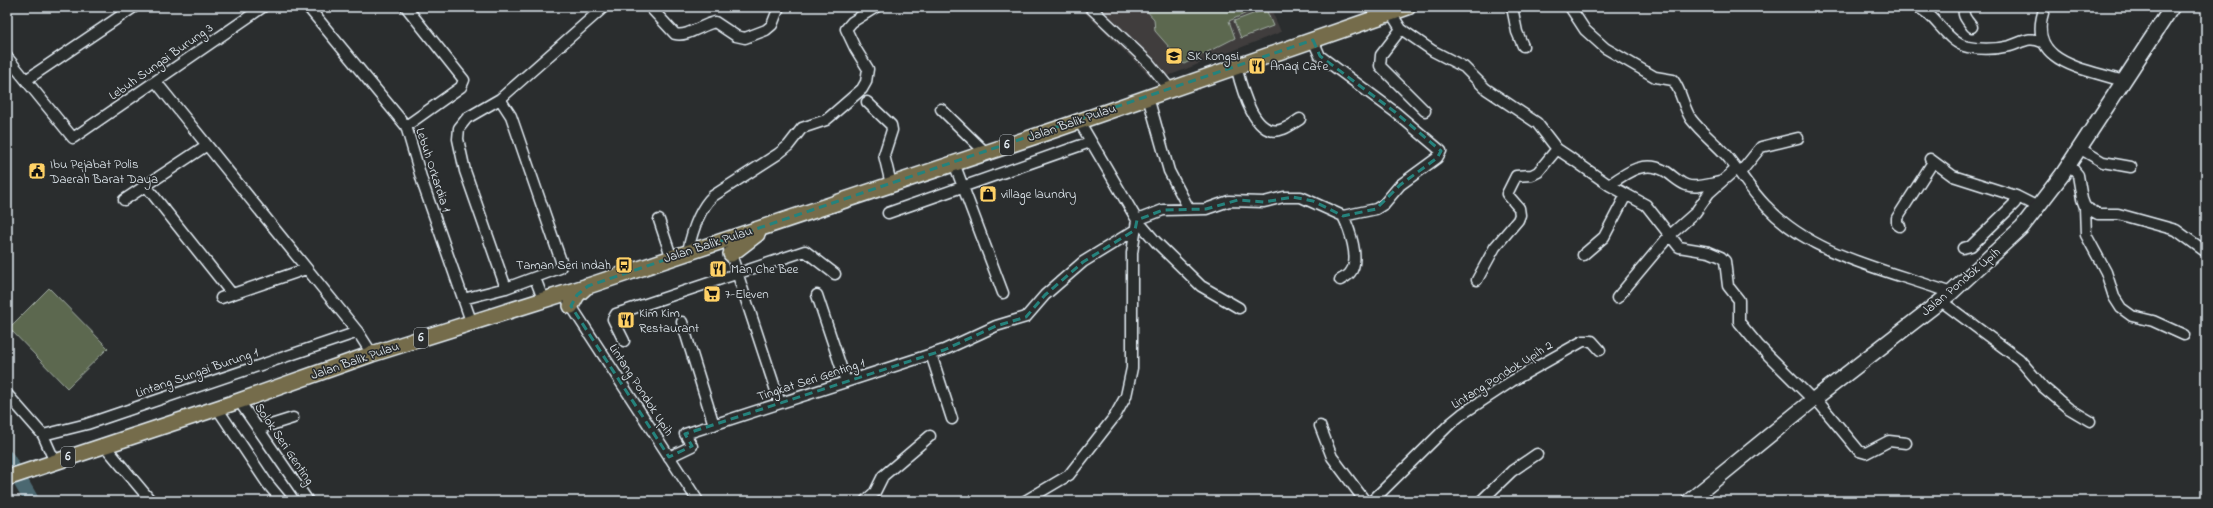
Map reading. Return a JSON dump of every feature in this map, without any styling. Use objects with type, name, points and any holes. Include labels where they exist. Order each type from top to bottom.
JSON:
[{"type":"main road","name":"Jalan Balik Pulau","points":[[10,477],[239,401],[471,321],[543,299],[567,299],[577,295],[588,286],[679,254],[729,248],[742,244],[775,223],[1079,121],[1313,40],[1386,12],[1408,7]]},
{"type":"main road","name":"Jalan Pondok Upih","points":[[1689,501],[1814,399],[1946,297],[2002,247],[2038,207],[2069,164],[2172,7]]},
{"type":"street","points":[[7,57],[26,80],[134,7]]},
{"type":"street","name":"Lebuh Sungai Burung 3","points":[[26,80],[73,138],[263,7]]},
{"type":"street","name":"Lebuh Orkardia 1","points":[[308,7],[406,126],[423,184],[471,321]]},
{"type":"street","points":[[406,7],[464,78],[464,82],[461,87],[406,126]]},
{"type":"street","points":[[506,288],[466,171],[458,134],[462,124],[467,118],[500,99],[604,7]]},
{"type":"street","points":[[650,7],[675,34],[687,34],[697,28],[715,22],[731,33],[745,38],[766,30],[772,25],[779,7]]},
{"type":"street","points":[[659,220],[679,254],[708,201],[713,196],[778,154],[788,146],[802,128],[826,120],[862,88],[866,82],[868,69],[855,48],[846,29],[852,22],[876,7]]},
{"type":"street","points":[[1090,7],[1149,63],[1170,89]]},
{"type":"street","points":[[1512,7],[1517,32],[1523,46]]},
{"type":"street","points":[[1570,7],[1585,30],[1605,48],[1651,75],[1674,80],[1690,117],[1738,171],[1766,207],[1794,229],[1827,249],[1946,297],[2019,360],[2042,387],[2068,408],[2090,421]]},
{"type":"street","points":[[1916,7],[1923,9],[1945,32],[1966,47],[1985,50],[2011,45],[2031,38],[2042,42],[2051,53],[2065,62],[2123,81]]},
{"type":"street","points":[[1965,7],[1963,12],[1964,17],[1972,27]]},
{"type":"street","points":[[2042,42],[2040,24],[2045,7]]},
{"type":"street","points":[[1386,12],[1402,29],[1433,51],[1464,67],[1486,89],[1538,123],[1557,150],[1572,158],[1609,185],[1646,205],[1678,247],[1709,252],[1722,257],[1725,261],[1728,286],[1739,300],[1739,322],[1758,345],[1814,399],[1859,451],[1866,453],[1889,441],[1906,443]]},
{"type":"street","points":[[1402,29],[1381,56],[1380,66],[1425,111]]},
{"type":"street","points":[[1313,40],[1320,56],[1395,112],[1440,151],[1437,158],[1394,190],[1380,208],[1343,216],[1353,242],[1354,264],[1350,273],[1340,280]]},
{"type":"street","points":[[1236,66],[1249,108],[1262,126],[1271,130],[1283,130],[1300,119]]},
{"type":"street","points":[[156,82],[358,332],[372,354]]},
{"type":"street","points":[[1148,97],[1169,172],[1188,209]]},
{"type":"street","points":[[463,299],[506,288],[535,278],[560,268],[562,264],[512,116],[500,99]]},
{"type":"street","points":[[867,102],[887,122],[892,130],[884,155],[891,184]]},
{"type":"street","points":[[940,109],[985,152]]},
{"type":"street","points":[[1079,121],[1136,225],[1156,242],[1201,286],[1239,308]]},
{"type":"street","points":[[1617,298],[1669,236],[1695,213],[1709,193],[1721,182],[1738,171],[1761,147],[1798,138]]},
{"type":"street","points":[[888,213],[1090,142]]},
{"type":"street","points":[[124,200],[207,145]]},
{"type":"street","points":[[2079,148],[2103,162],[2131,167]]},
{"type":"street","points":[[1477,280],[1495,247],[1520,215],[1519,208],[1507,194],[1512,180],[1516,176],[1532,175],[1538,172],[1557,150]]},
{"type":"street","points":[[1900,226],[1896,221],[1897,218],[1932,160],[1953,176],[2016,196],[2038,207]]},
{"type":"street","points":[[954,163],[1003,293]]},
{"type":"street","points":[[2069,164],[2078,175],[2082,199],[2085,207],[2085,228],[2088,241],[2103,267],[2112,293],[2121,308],[2132,316],[2153,321],[2184,335]]},
{"type":"street","points":[[1609,185],[1627,173],[1644,166],[1665,171],[1685,185],[1696,186],[1721,182]]},
{"type":"street","points":[[146,186],[232,294]]},
{"type":"street","points":[[1583,255],[1604,237],[1626,195]]},
{"type":"street","points":[[1963,248],[1971,246],[2010,208],[2016,196]]},
{"type":"street","name":"Tingkat Seri Genting 1","points":[[669,457],[692,446],[685,434],[944,350],[996,326],[1026,317],[1045,295],[1083,262],[1136,225],[1162,210],[1206,209],[1238,200],[1264,202],[1284,197],[1301,197],[1343,216]]},
{"type":"street","points":[[2085,207],[2098,214],[2118,214],[2176,230],[2206,252]]},
{"type":"street","points":[[1025,501],[1069,475],[1115,416],[1126,396],[1132,368],[1132,253],[1136,225]]},
{"type":"street","points":[[729,248],[780,403]]},
{"type":"street","points":[[624,341],[613,319],[616,314],[805,251],[835,274]]},
{"type":"street","points":[[221,298],[306,269]]},
{"type":"street","points":[[535,278],[543,299]]},
{"type":"street","points":[[817,295],[846,382]]},
{"type":"street","name":"Lintang Pondok Upih","points":[[567,299],[698,501]]},
{"type":"street","points":[[682,322],[714,425]]},
{"type":"street","name":"Lintang Sungai Burung 1","points":[[43,435],[87,424],[358,332]]},
{"type":"street","name":"Lintang Pondok Upih 2","points":[[1372,501],[1451,423],[1484,398],[1583,341],[1592,341],[1600,350]]},
{"type":"street","points":[[931,354],[952,419]]},
{"type":"street","points":[[7,394],[43,435],[55,462]]},
{"type":"street","name":"Solok Seri Genting","points":[[239,401],[308,501]]},
{"type":"street","points":[[217,408],[266,483],[282,501]]},
{"type":"street","points":[[258,429],[293,418]]},
{"type":"street","points":[[1320,426],[1332,457],[1365,501]]},
{"type":"street","points":[[865,501],[875,492],[883,476],[930,436]]},
{"type":"street","points":[[104,445],[151,501]]},
{"type":"street","points":[[1481,501],[1512,471],[1537,454]]},
{"type":"highlighted area","points":[[1313,40],[1320,56],[1395,112],[1441,151],[1437,158],[1400,185],[1376,209],[1343,216],[1313,201],[1293,197],[1264,202],[1238,200],[1206,209],[1163,210],[1137,220],[1135,230],[1083,262],[1045,295],[1026,317],[996,326],[944,350],[685,434],[692,446],[669,457],[571,306],[577,295],[588,286]]},
{"type":"shaded area","name":"SK Kongsi","points":[[1079,7],[1270,7],[1281,32],[1155,81]]},
{"type":"green space","points":[[1143,7],[1260,7],[1229,21],[1235,38],[1184,64],[1155,31],[1154,19]]},
{"type":"green space","points":[[1266,9],[1273,26],[1241,38],[1234,21]]},
{"type":"green space","points":[[49,288],[108,348],[67,388],[9,328]]},
{"type":"waterway","points":[[7,458],[32,501]]},
{"type":"place","name":"SK Kongsi","points":[[1174,56]]},
{"type":"place","name":"Anaqi Cafe","points":[[1257,66]]},
{"type":"place","name":"Ibu Pejabat Polis Daerah Barat Daya","points":[[37,171]]},
{"type":"place","name":"village laundry","points":[[988,194]]},
{"type":"place","name":"Taman Seri Indah","points":[[624,265]]},
{"type":"place","name":"Man Che Bee","points":[[718,269]]},
{"type":"place","name":"7-Eleven","points":[[712,294]]},
{"type":"place","name":"Kim Kim Restaurant","points":[[626,320]]}]
